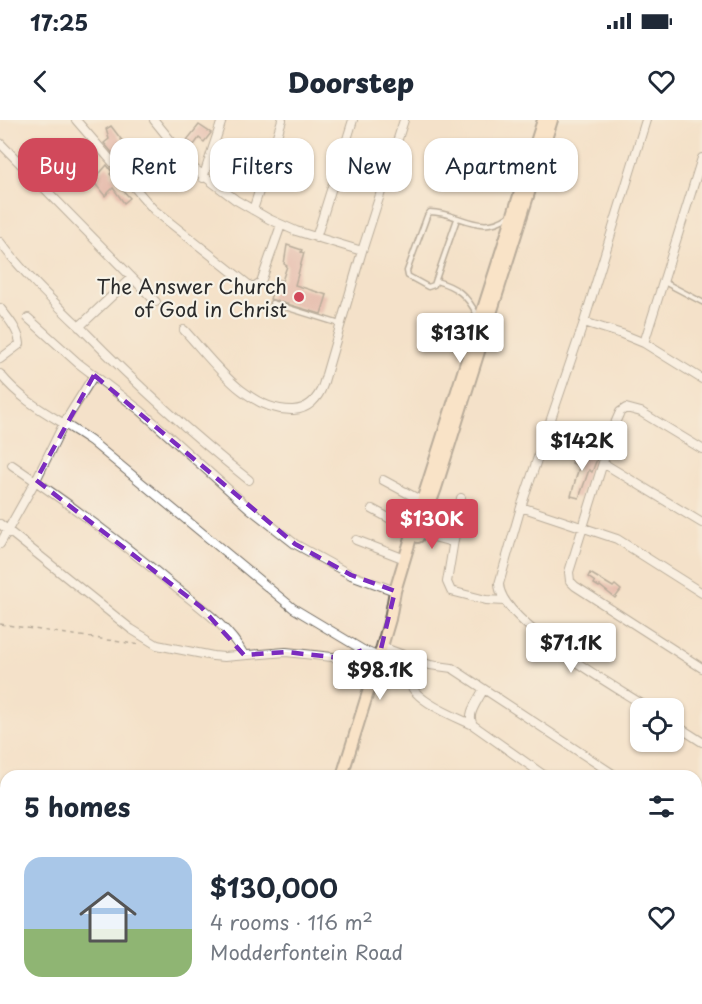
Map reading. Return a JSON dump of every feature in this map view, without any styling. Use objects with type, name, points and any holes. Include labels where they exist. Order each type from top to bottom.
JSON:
[{"type":"main road","points":[[390,619],[396,611],[401,596],[422,501],[543,120]]},
{"type":"main road","points":[[344,770],[381,652],[405,558],[436,488],[552,120]]},
{"type":"street","points":[[76,120],[154,210],[250,286],[261,282],[281,225]]},
{"type":"street","points":[[154,120],[179,153],[203,178],[253,210],[281,225],[362,251]]},
{"type":"street","points":[[203,178],[222,120]]},
{"type":"street","points":[[253,210],[282,120]]},
{"type":"street","points":[[316,238],[353,120]]},
{"type":"street","points":[[184,330],[229,378],[254,399],[266,405],[296,410],[316,399],[323,385],[362,251],[404,120]]},
{"type":"street","points":[[632,698],[544,641],[505,601],[499,590],[499,584],[522,507],[584,322],[646,120]]},
{"type":"street","points":[[0,143],[156,302]]},
{"type":"street","points":[[644,343],[702,158]]},
{"type":"street","points":[[0,242],[29,277],[181,425],[249,480]]},
{"type":"street","points":[[79,327],[130,278]]},
{"type":"street","points":[[0,308],[20,341],[17,347],[0,359]]},
{"type":"street","points":[[28,318],[57,345],[141,411],[249,508],[295,544],[351,575],[395,591]]},
{"type":"street","points":[[584,322],[644,343],[702,379]]},
{"type":"street","points":[[0,374],[22,397],[91,441],[283,601],[363,650],[414,658],[430,665],[452,669],[607,770]]},
{"type":"street","points":[[0,544],[36,480],[64,423],[94,375]]},
{"type":"street","points":[[701,447],[641,412],[626,408],[618,415],[569,572],[570,580],[575,586],[702,668]]},
{"type":"street","points":[[603,463],[702,523]]},
{"type":"street","points":[[12,465],[110,535],[201,607],[230,635],[244,655]]},
{"type":"street","points":[[383,480],[422,501]]},
{"type":"street","points":[[461,498],[447,582],[451,591],[486,600],[505,601]]},
{"type":"street","points":[[522,507],[628,545],[702,592]]},
{"type":"street","points":[[372,509],[416,532],[452,542]]},
{"type":"street","points":[[0,524],[131,629],[152,643],[224,657],[286,652],[341,658],[363,650]]},
{"type":"street","points":[[356,540],[405,558]]},
{"type":"street","points":[[414,658],[408,677],[411,688],[428,702],[473,725],[537,770]]},
{"type":"street","points":[[473,725],[470,715],[483,690]]},
{"type":"street","points":[[684,730],[702,742]]},
{"type":"lane","points":[[457,219],[436,281],[432,286],[428,287],[408,276],[407,271],[428,214],[433,212],[486,225],[495,224],[513,214]]},
{"type":"lane","points":[[436,281],[461,291],[467,297],[479,319]]},
{"type":"lane","points":[[664,282],[702,302]]},
{"type":"lane","points":[[272,303],[341,324]]},
{"type":"path","points":[[0,624],[137,646],[152,643]]},
{"type":"highlighted area","points":[[94,375],[295,544],[351,575],[395,591],[379,657],[363,650],[341,658],[286,652],[244,655],[201,607],[36,480]]},
{"type":"building","points":[[199,125],[211,133],[204,142],[199,138],[189,138]]},
{"type":"building","points":[[111,126],[120,138],[110,138],[110,150],[104,143],[109,139],[106,129]]},
{"type":"building","points":[[107,165],[110,169],[110,191],[105,196],[98,187],[98,175]]},
{"type":"building","points":[[116,192],[124,192],[130,198],[124,203]]},
{"type":"building","name":"The Answer Church of God in Christ","points":[[287,245],[302,250],[301,252],[304,253],[295,285],[327,295],[321,314],[270,299],[277,279],[282,281],[287,266],[284,264]]},
{"type":"building","points":[[576,452],[597,459],[592,472],[589,470],[579,498],[571,496],[579,467],[572,463]]},
{"type":"building","points":[[590,573],[621,590],[615,598],[594,584],[595,582],[588,577]]},
{"type":"place","name":"The Answer Church of God in Christ","points":[[299,297]]}]
